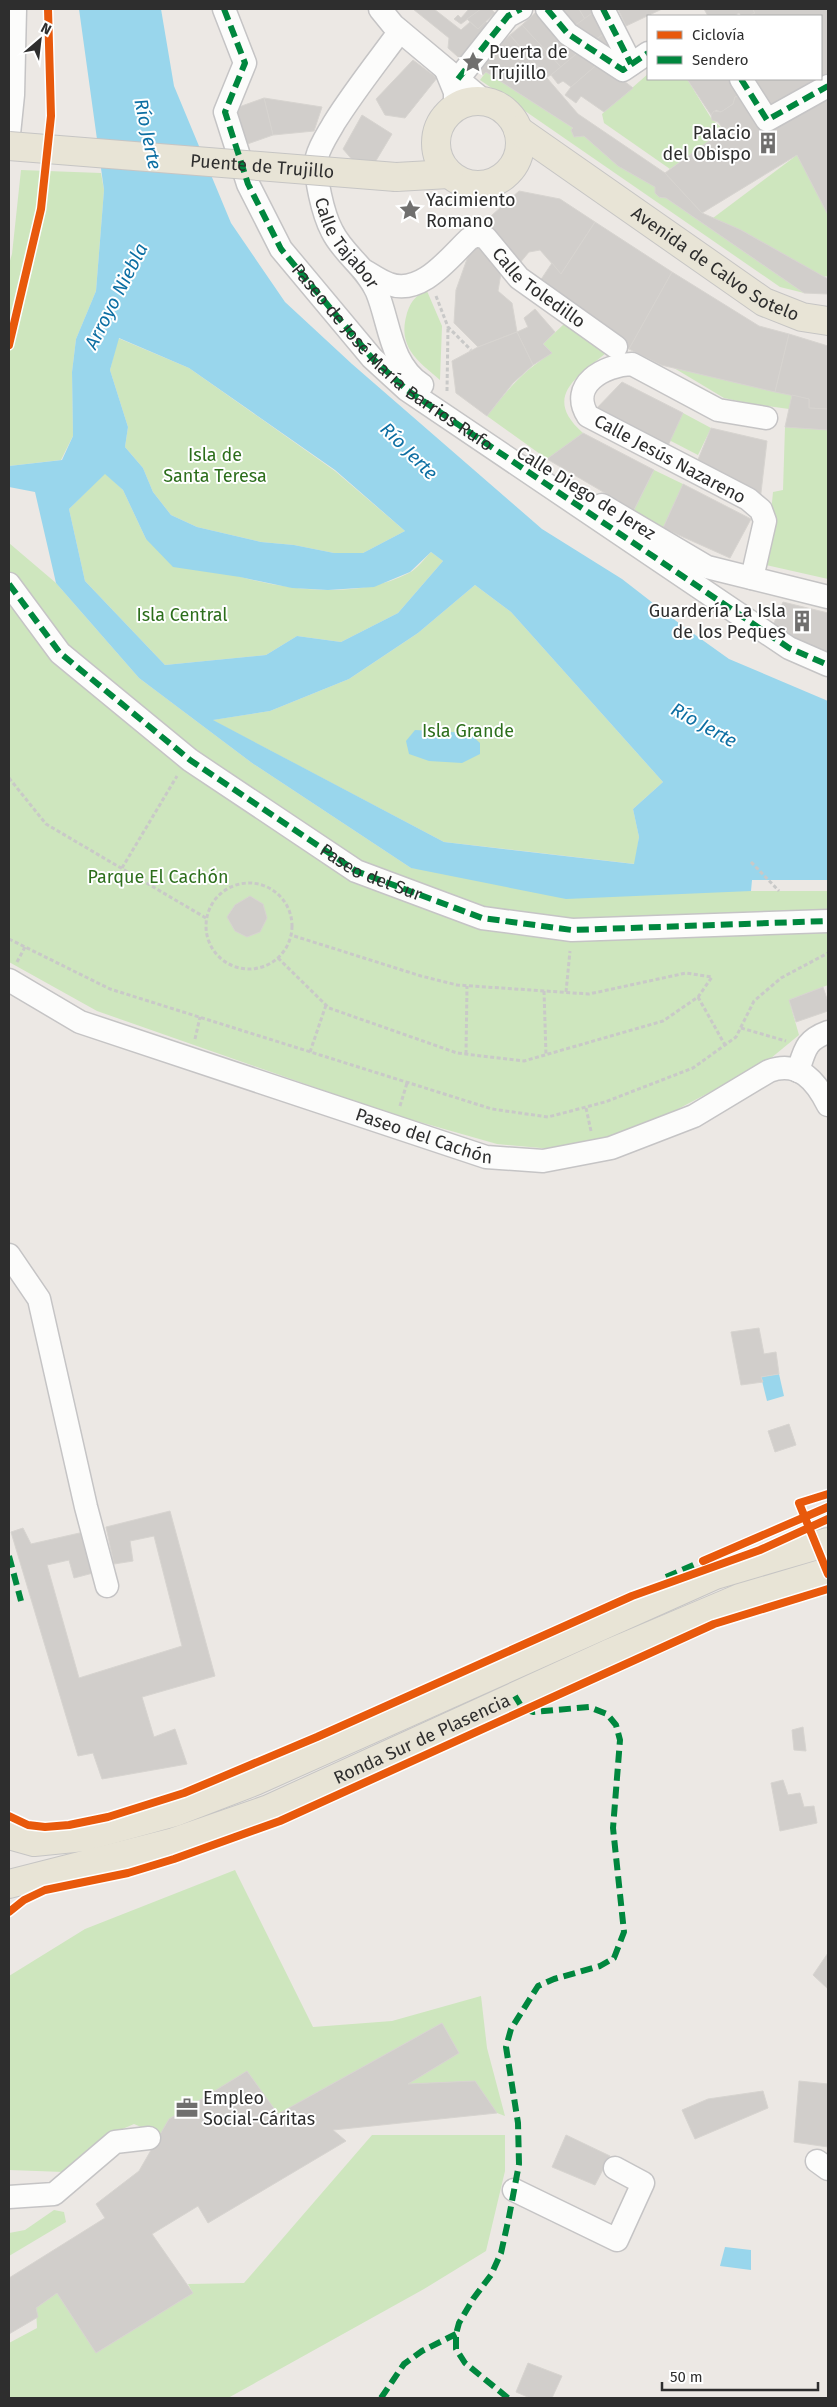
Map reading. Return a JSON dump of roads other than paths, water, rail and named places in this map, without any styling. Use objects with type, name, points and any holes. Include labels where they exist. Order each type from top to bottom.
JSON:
[{"type":"main road","points":[[474,101],[484,101],[505,111],[518,130],[520,141],[515,163],[507,173],[496,180],[483,184],[470,184],[449,174],[439,160],[436,147],[440,124],[455,107],[474,101]]},
{"type":"main road","name":"Avenida de Calvo Sotelo","points":[[518,130],[764,302],[802,318],[828,321]]},
{"type":"main road","name":"Puente de Trujillo","points":[[9,146],[396,177],[449,174]]},
{"type":"main road","points":[[396,177],[436,147]]},
{"type":"main road","name":"Avenida de Calvo Sotelo","points":[[515,163],[548,166],[608,193]]},
{"type":"main road","name":"Ronda Sur de Plasencia","points":[[9,1835],[34,1842],[84,1837],[175,1812],[255,1781],[715,1575],[828,1542]]},
{"type":"main road","name":"Ronda Sur de Plasencia","points":[[9,1884],[174,1842],[269,1810],[626,1646],[740,1598],[828,1572]]},
{"type":"street","points":[[9,134],[13,95],[15,9]]},
{"type":"street","name":"Paseo de José María Barrios Rufo","points":[[224,9],[245,63],[225,112],[248,184],[281,249],[372,358],[407,390],[789,648],[828,665]]},
{"type":"street","points":[[380,9],[400,31],[484,101]]},
{"type":"street","points":[[547,9],[568,34],[634,62]]},
{"type":"street","points":[[603,9],[634,62]]},
{"type":"street","points":[[452,74],[511,11]]},
{"type":"street","name":"Calle Tajabor","points":[[388,327],[376,291],[364,271],[346,253],[332,232],[324,210],[318,178],[317,158],[323,141],[351,96],[400,31]]},
{"type":"street","points":[[452,74],[456,92],[455,107]]},
{"type":"street","points":[[742,80],[767,120],[828,86]]},
{"type":"street","name":"Calle Toledillo","points":[[390,285],[405,286],[422,282],[469,239],[477,235],[486,238],[519,278],[564,312],[616,347]]},
{"type":"street","points":[[364,271],[390,285],[395,292],[396,299],[388,327]]},
{"type":"street","points":[[802,318],[828,330]]},
{"type":"street","name":"Calle Diego de Jerez","points":[[388,327],[402,366],[413,379],[560,480],[707,567],[828,598]]},
{"type":"street","name":"Calle Jesús Nazareno","points":[[752,578],[765,521],[761,510],[748,499],[588,416],[583,408],[582,395],[587,385],[606,369],[619,364],[632,364],[718,410],[766,418]]},
{"type":"street","name":"Paseo del Sur","points":[[9,584],[60,653],[187,758],[356,871],[482,918],[572,930],[828,921]]},
{"type":"street","name":"Paseo del Cachón","points":[[9,980],[80,1022],[486,1157],[543,1160],[611,1148],[694,1116],[782,1066],[798,1071]]},
{"type":"street","points":[[828,1032],[814,1038],[807,1046],[798,1071],[812,1079],[828,1105]]},
{"type":"street","points":[[9,1255],[39,1300],[86,1507],[107,1586]]},
{"type":"street","points":[[9,2197],[54,2194],[114,2142],[150,2138]]},
{"type":"street","points":[[514,2190],[617,2240],[643,2183],[615,2168]]},
{"type":"water","points":[[79,9],[161,9],[174,86],[231,223],[285,302],[352,364],[542,529],[622,579],[729,659],[828,701],[828,880],[752,880],[751,891],[566,899],[411,868],[252,763],[139,678],[56,583],[35,492],[9,487],[9,466],[62,460],[73,436],[72,372],[76,339],[96,291],[104,190]],"holes":[[[119,338],[189,368],[335,470],[405,531],[363,553],[334,553],[294,545],[261,542],[197,527],[171,515],[153,492],[143,468],[125,447],[128,427],[110,370]],[[105,474],[123,490],[146,539],[173,567],[240,577],[292,588],[328,590],[374,587],[410,572],[431,552],[443,561],[398,613],[341,642],[297,636],[266,655],[165,665],[85,581],[69,509]],[[475,585],[511,612],[663,782],[633,809],[639,837],[634,864],[444,842],[213,720],[270,711],[349,679],[418,633]]]},
{"type":"water","points":[[415,730],[469,733],[480,743],[480,754],[462,763],[429,761],[409,754],[406,741]]},
{"type":"water","points":[[779,1374],[784,1396],[767,1401],[761,1377]]},
{"type":"water","points":[[725,2247],[751,2250],[751,2270],[720,2266]]},
{"type":"place","name":"Puerta de Trujillo","points":[[473,62]]},
{"type":"place","name":"Palacio del Obispo","points":[[768,143]]},
{"type":"place","name":"Yacimiento Romano","points":[[410,210]]},
{"type":"place","name":"Guardería La Isla de los Peques","points":[[802,621]]},
{"type":"place","name":"Empleo Social-Cáritas","points":[[187,2108]]},
{"type":"water label","name":"Río Jerte","points":[[148,134]]},
{"type":"water label","name":"Arroyo Niebla","points":[[116,296]]},
{"type":"water label","name":"Río Jerte","points":[[409,451]]},
{"type":"water label","name":"Río Jerte","points":[[704,725]]},
{"type":"park label","name":"Isla de Santa Teresa","points":[[215,465]]},
{"type":"park label","name":"Isla Central","points":[[182,615]]},
{"type":"park label","name":"Isla Grande","points":[[468,731]]},
{"type":"park label","name":"Parque El Cachón","points":[[158,877]]}]
